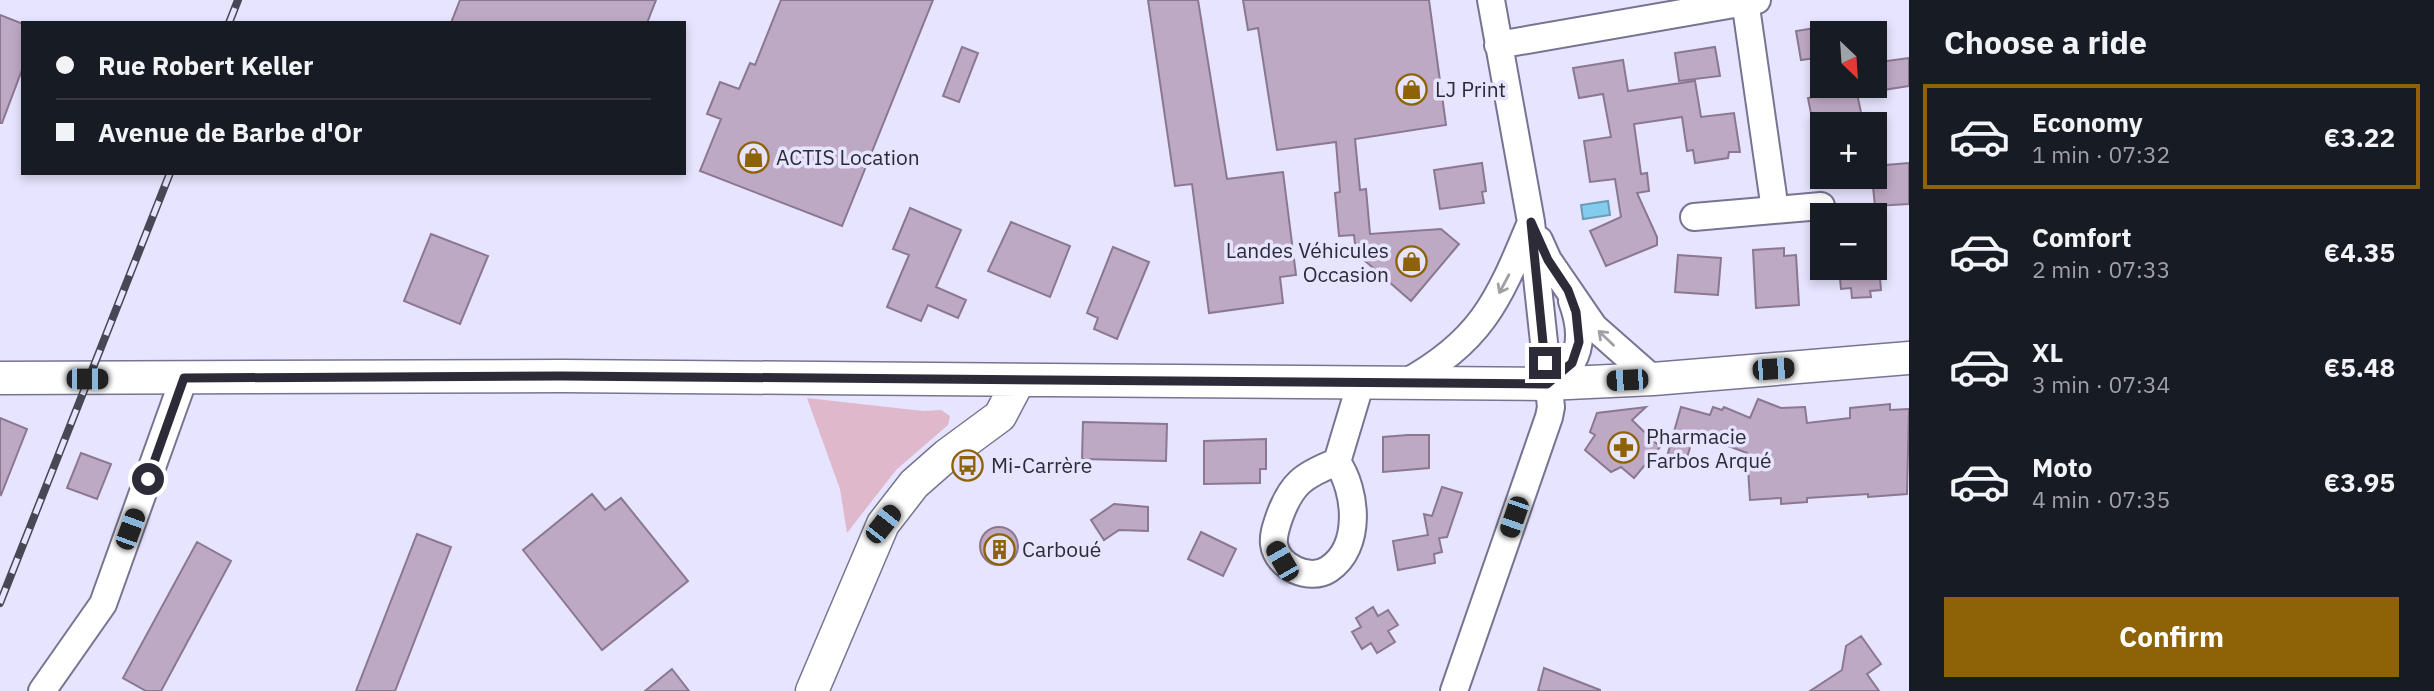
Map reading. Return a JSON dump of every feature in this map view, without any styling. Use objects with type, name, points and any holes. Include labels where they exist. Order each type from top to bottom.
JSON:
[{"type":"street","points":[[1454,691],[1549,417],[1550,407],[1531,222],[1491,0]]},
{"type":"street","points":[[1498,45],[1749,1],[1775,210]]},
{"type":"street","points":[[1695,217],[1810,207]]},
{"type":"street","points":[[1531,222],[1548,260],[1594,327],[1653,379]]},
{"type":"street","points":[[1405,383],[1448,357],[1484,318],[1508,277],[1531,222]]},
{"type":"street","points":[[1547,384],[1572,363],[1579,342],[1576,312],[1568,290]]},
{"type":"street","points":[[0,378],[562,376],[1547,384],[1653,379],[1909,358]]},
{"type":"street","points":[[42,691],[103,604],[184,378]]},
{"type":"street","points":[[967,440],[976,413],[976,379]]},
{"type":"street","points":[[812,691],[883,524],[914,484],[1000,416],[1019,380]]},
{"type":"street","points":[[1337,462],[1362,382]]},
{"type":"shaded area","points":[[807,398],[923,411],[941,410],[950,416],[948,425],[896,470],[847,533],[840,489]]},
{"type":"water","points":[[1608,201],[1610,215],[1583,219],[1581,205]]},
{"type":"building","points":[[460,0],[656,0],[648,21],[452,21]]},
{"type":"building","points":[[781,0],[933,0],[842,226],[700,171],[721,119],[707,114],[720,82],[739,89],[750,63],[755,65]]},
{"type":"building","points":[[1148,0],[1198,0],[1227,179],[1283,172],[1296,275],[1280,277],[1283,303],[1209,313],[1192,184],[1175,186]]},
{"type":"building","points":[[1243,0],[1429,0],[1446,125],[1355,139],[1360,190],[1366,189],[1370,234],[1441,229],[1459,244],[1411,301],[1356,253],[1354,235],[1339,236],[1335,193],[1340,192],[1336,142],[1277,150],[1258,28],[1248,30]]},
{"type":"building","points":[[0,15],[21,23],[21,72],[0,123]]},
{"type":"building","points":[[1810,29],[1810,59],[1801,60],[1796,31]]},
{"type":"building","points":[[962,47],[978,53],[959,102],[943,96]]},
{"type":"building","points":[[1715,47],[1720,76],[1679,81],[1675,53]]},
{"type":"building","points":[[1909,58],[1909,86],[1887,89],[1887,61]]},
{"type":"building","points":[[1623,60],[1628,91],[1695,81],[1701,117],[1734,113],[1740,152],[1729,152],[1728,158],[1695,163],[1693,150],[1687,151],[1682,117],[1634,124],[1641,174],[1647,173],[1649,191],[1637,193],[1657,237],[1657,245],[1606,266],[1590,231],[1621,217],[1615,179],[1590,182],[1584,141],[1611,137],[1603,94],[1579,98],[1573,68]]},
{"type":"building","points":[[1808,98],[1858,98],[1861,112],[1811,112]]},
{"type":"building","points":[[1482,163],[1486,191],[1482,192],[1484,203],[1440,209],[1434,170]]},
{"type":"building","points":[[1909,163],[1909,204],[1875,203],[1873,189],[1887,189],[1887,165]]},
{"type":"building","points":[[910,208],[961,230],[936,287],[966,300],[958,318],[928,305],[921,321],[887,307],[909,255],[893,249]]},
{"type":"building","points":[[1011,222],[1070,246],[1050,297],[988,271]]},
{"type":"building","points":[[431,234],[488,256],[460,324],[404,301]]},
{"type":"building","points":[[1113,247],[1149,262],[1117,339],[1094,329],[1098,318],[1087,313]]},
{"type":"building","points":[[1784,248],[1784,256],[1796,255],[1799,305],[1756,308],[1753,250]]},
{"type":"building","points":[[1678,255],[1721,258],[1718,295],[1675,292]]},
{"type":"building","points":[[1840,280],[1880,280],[1881,290],[1870,291],[1871,297],[1852,298],[1851,288],[1841,289]]},
{"type":"building","points":[[1758,399],[1781,408],[1805,407],[1807,423],[1850,418],[1850,408],[1890,404],[1890,410],[1909,409],[1907,494],[1807,498],[1807,502],[1781,504],[1781,498],[1750,500],[1747,453],[1694,433],[1687,458],[1668,453],[1681,407],[1710,415],[1713,407],[1722,410],[1724,407],[1750,418]]},
{"type":"building","points":[[1646,407],[1632,420],[1660,447],[1634,478],[1621,467],[1611,472],[1585,450],[1595,435],[1590,432],[1597,413]]},
{"type":"building","points":[[0,418],[27,429],[1,495],[0,494]]},
{"type":"building","points":[[1083,422],[1167,424],[1166,461],[1082,459]]},
{"type":"building","points":[[1429,435],[1429,468],[1383,472],[1383,437]]},
{"type":"building","points":[[1266,439],[1266,469],[1260,469],[1260,483],[1204,484],[1204,441]]},
{"type":"building","points":[[81,453],[111,464],[97,499],[67,488]]},
{"type":"building","points":[[1442,487],[1462,493],[1447,537],[1439,538],[1442,552],[1434,554],[1435,563],[1398,570],[1393,541],[1428,535],[1424,514],[1432,516]]},
{"type":"building","points":[[592,494],[605,510],[621,498],[688,581],[602,650],[523,550]]},
{"type":"building","points":[[1114,504],[1148,507],[1148,531],[1119,530],[1104,540],[1091,520]]},
{"type":"building","name":"Carboué","points":[[999,527],[1012,533],[1018,546],[1012,559],[999,565],[986,559],[980,546],[986,533]]},
{"type":"building","points":[[1201,532],[1236,549],[1223,576],[1188,559]]},
{"type":"building","points":[[417,534],[451,547],[395,691],[356,691]]},
{"type":"building","points":[[197,542],[231,561],[161,691],[146,691],[123,678]]},
{"type":"building","points":[[1373,607],[1378,616],[1388,610],[1398,625],[1388,631],[1395,642],[1377,653],[1371,643],[1362,649],[1352,632],[1361,627],[1356,618]]},
{"type":"building","points":[[1861,636],[1881,664],[1867,674],[1879,691],[1810,691],[1842,670],[1846,646]]},
{"type":"building","points":[[1544,668],[1600,690],[1600,691],[1538,691]]},
{"type":"building","points":[[672,669],[689,691],[645,691]]},
{"type":"railway","points":[[230,21],[238,0]]},
{"type":"railway","points":[[0,603],[169,175]]},
{"type":"place","name":"LJ Print","points":[[1412,89]]},
{"type":"place","name":"ACTIS Location","points":[[753,157]]},
{"type":"place","name":"Landes Véhicules Occasion","points":[[1412,262]]},
{"type":"place","name":"Pharmacie Farbos Arqué","points":[[1623,448]]},
{"type":"place","name":"Mi-Carrère","points":[[968,465]]},
{"type":"place","name":"Carboué","points":[[999,549]]},
{"type":"route","points":[[148,479],[184,378],[562,376],[1547,384],[1572,363],[1579,342],[1576,312],[1568,290],[1548,260],[1531,222],[1545,363]]}]
